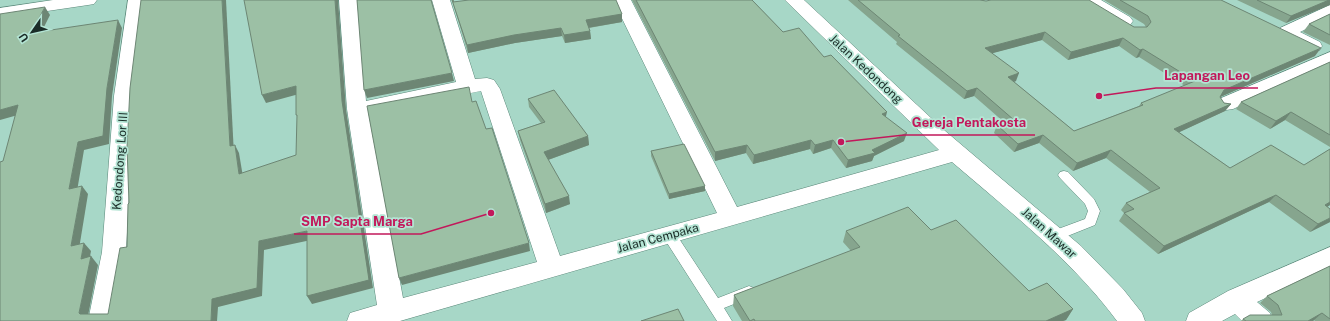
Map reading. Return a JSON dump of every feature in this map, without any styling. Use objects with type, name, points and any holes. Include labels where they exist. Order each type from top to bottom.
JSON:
[{"type":"street","points":[[0,13],[88,0]]},
{"type":"street","name":"Kedondong Lor III","points":[[102,321],[114,252],[124,96],[137,0]]},
{"type":"street","points":[[348,0],[357,109],[389,292],[391,312]]},
{"type":"street","points":[[441,0],[467,86]]},
{"type":"street","points":[[622,0],[731,218]]},
{"type":"street","name":"Jalan Kedondong","points":[[794,0],[956,154]]},
{"type":"street","points":[[1089,0],[1137,28]]},
{"type":"street","points":[[1330,10],[1279,29],[1330,54]]},
{"type":"street","points":[[1226,104],[1330,58]]},
{"type":"street","points":[[357,109],[467,86],[486,84],[490,89],[551,267]]},
{"type":"street","name":"Jalan Cempaka","points":[[360,321],[956,154]]},
{"type":"street","name":"Jalan Mawar","points":[[956,154],[1055,236],[1116,298],[1132,321]]},
{"type":"street","points":[[1199,321],[1237,299],[1330,257]]},
{"type":"street","points":[[1237,299],[1260,321]]},
{"type":"lane","points":[[1055,236],[1090,222],[1094,211],[1090,202],[1064,175]]},
{"type":"lane","points":[[668,235],[725,321]]},
{"type":"lane","points":[[715,304],[765,286]]},
{"type":"building","points":[[141,0],[222,0],[230,146],[235,145],[239,174],[296,155],[296,86],[262,95],[244,0],[335,0],[342,101],[369,280],[307,296],[307,231],[259,241],[257,288],[212,299],[211,321],[0,321],[0,162],[3,161],[18,105],[0,110],[0,14],[45,7],[31,33],[118,20],[107,88],[103,136],[78,142],[69,189],[82,186],[71,246],[84,243],[81,259],[91,256],[79,313],[108,314],[120,248],[127,247],[129,203],[127,147],[130,88]]},
{"type":"building","points":[[357,0],[431,0],[452,73],[364,90]]},
{"type":"building","points":[[452,0],[453,2],[469,0],[616,0],[622,14],[586,20],[590,31],[564,35],[561,28],[514,35],[467,45]]},
{"type":"building","points":[[636,0],[752,0],[783,32],[799,28],[824,57],[831,55],[887,112],[882,114],[907,133],[872,150],[875,153],[848,160],[833,140],[815,145],[811,140],[754,155],[747,145],[715,152]]},
{"type":"building","points":[[858,0],[1089,0],[1134,27],[1147,27],[1151,22],[1148,16],[1120,0],[1221,0],[1321,48],[1224,90],[1220,97],[1224,103],[1231,104],[1174,129],[1230,168],[1271,145],[1304,165],[1330,149],[1330,202],[1325,205],[1330,209],[1330,218],[1318,224],[1276,195],[1164,246],[1124,213],[1134,209],[1126,203],[1160,188],[1111,150],[1077,163],[1043,135],[1018,144],[997,125],[1014,120],[977,88],[967,91],[898,36],[900,35]],"holes":[[[1045,32],[1071,52],[1123,38],[1140,50],[1143,49],[1195,81],[1141,103],[1143,105],[1074,131],[1008,77],[1019,73],[985,48]]]},
{"type":"building","points":[[1257,0],[1329,0],[1291,16]]},
{"type":"building","points":[[1330,14],[1330,35],[1309,24]]},
{"type":"building","points":[[1330,62],[1330,135],[1291,112],[1276,121],[1241,102]]},
{"type":"building","points":[[469,87],[472,102],[476,101],[486,129],[492,128],[529,243],[399,278],[367,106]]},
{"type":"building","points":[[554,90],[588,136],[544,152],[569,196],[545,204],[518,131],[545,122],[528,99]]},
{"type":"building","points":[[684,144],[705,186],[669,194],[651,151]]},
{"type":"building","points":[[908,207],[931,230],[956,220],[1029,291],[1047,283],[1073,309],[1046,321],[755,321],[754,319],[750,321],[734,295],[860,247],[846,231]]},
{"type":"building","points":[[1330,266],[1330,319],[1322,313],[1308,321],[1246,321],[1243,319],[1250,315],[1282,315],[1278,305],[1267,296]]},
{"type":"building","points":[[678,309],[684,321],[641,321]]},
{"type":"place","name":"Lapangan Leo","points":[[1099,96]]},
{"type":"place","name":"Gereja Pentakosta","points":[[841,142]]},
{"type":"place","name":"SMP Sapta Marga","points":[[491,213]]}]
